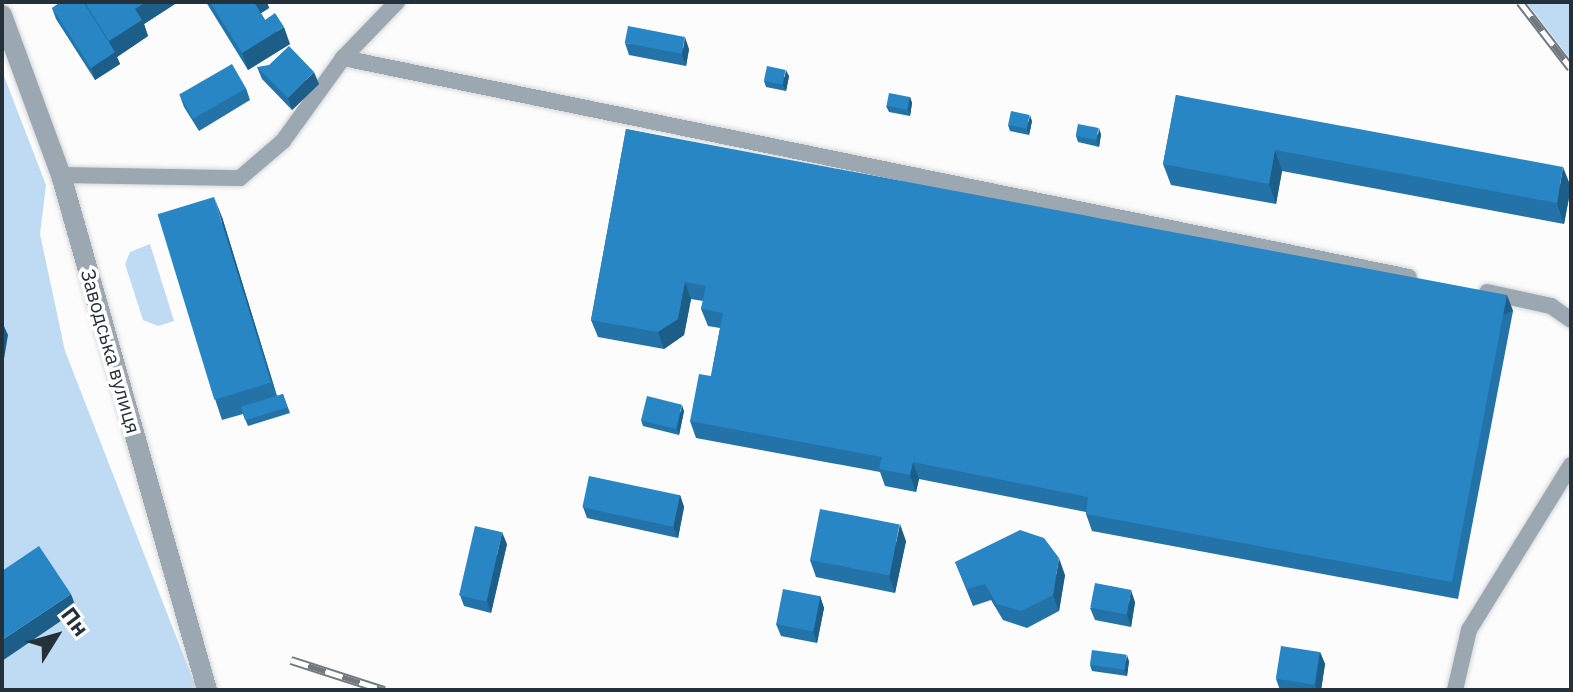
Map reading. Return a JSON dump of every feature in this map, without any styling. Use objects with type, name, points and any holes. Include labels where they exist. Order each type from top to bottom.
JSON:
[{"type":"street","name":"Заводська вулиця","points":[[2,15],[61,175],[207,690]]},
{"type":"lane","points":[[61,175],[240,178],[283,141],[343,58],[397,2]]},
{"type":"lane","points":[[343,58],[1428,280]]},
{"type":"lane","points":[[1474,290],[1551,306],[1571,320]]},
{"type":"lane","points":[[1455,690],[1469,630],[1571,465]]},
{"type":"shaded area","points":[[1526,2],[1571,2],[1571,60]]},
{"type":"shaded area","points":[[4,76],[46,185],[40,234],[65,351],[197,690],[2,690]]},
{"type":"shaded area","points":[[150,244],[174,321],[158,326],[143,320],[125,264],[130,252]]},
{"type":"building","points":[[61,2],[83,2],[115,52],[91,68],[52,8]]},
{"type":"building","points":[[85,2],[146,2],[135,9],[142,20],[109,41]]},
{"type":"building","points":[[210,2],[254,2],[265,20],[275,13],[284,27],[242,53]]},
{"type":"building","points":[[628,26],[685,37],[682,54],[625,43]]},
{"type":"building","points":[[289,46],[314,72],[288,98],[257,67],[269,65]]},
{"type":"building","points":[[232,64],[246,88],[193,119],[179,94]]},
{"type":"building","points":[[767,66],[786,70],[782,85],[764,81]]},
{"type":"building","points":[[889,93],[910,97],[907,110],[887,106]]},
{"type":"building","points":[[1176,95],[1563,167],[1557,203],[1275,150],[1269,184],[1163,164]]},
{"type":"building","points":[[1011,111],[1030,115],[1027,129],[1008,125]]},
{"type":"building","points":[[1078,124],[1099,128],[1096,140],[1076,136]]},
{"type":"building","points":[[626,129],[1507,295],[1452,582],[1086,514],[1088,497],[913,462],[910,475],[879,469],[882,457],[690,421],[699,374],[711,376],[723,313],[701,309],[706,286],[685,282],[678,319],[658,332],[591,320]]},
{"type":"building","points":[[214,197],[271,383],[214,400],[158,214]]},
{"type":"building","points":[[283,394],[287,407],[245,420],[241,407]]},
{"type":"building","points":[[647,396],[682,405],[676,429],[641,420]]},
{"type":"building","points":[[589,476],[680,495],[673,527],[582,507]]},
{"type":"building","points":[[820,509],[900,524],[890,576],[810,560]]},
{"type":"building","points":[[475,526],[502,532],[486,601],[459,595]]},
{"type":"building","points":[[1020,530],[1044,538],[1059,558],[1053,595],[1021,611],[997,604],[985,584],[967,589],[955,562]]},
{"type":"building","points":[[39,546],[71,594],[2,640],[2,571]]},
{"type":"building","points":[[1095,583],[1131,590],[1127,615],[1090,608]]},
{"type":"building","points":[[783,589],[820,596],[813,632],[776,624]]},
{"type":"building","points":[[1281,646],[1320,652],[1314,685],[1276,679]]},
{"type":"building","points":[[1092,650],[1127,655],[1125,670],[1090,665]]},
{"type":"railway","points":[[1520,2],[1571,68]]},
{"type":"railway","points":[[291,660],[384,690]]}]
